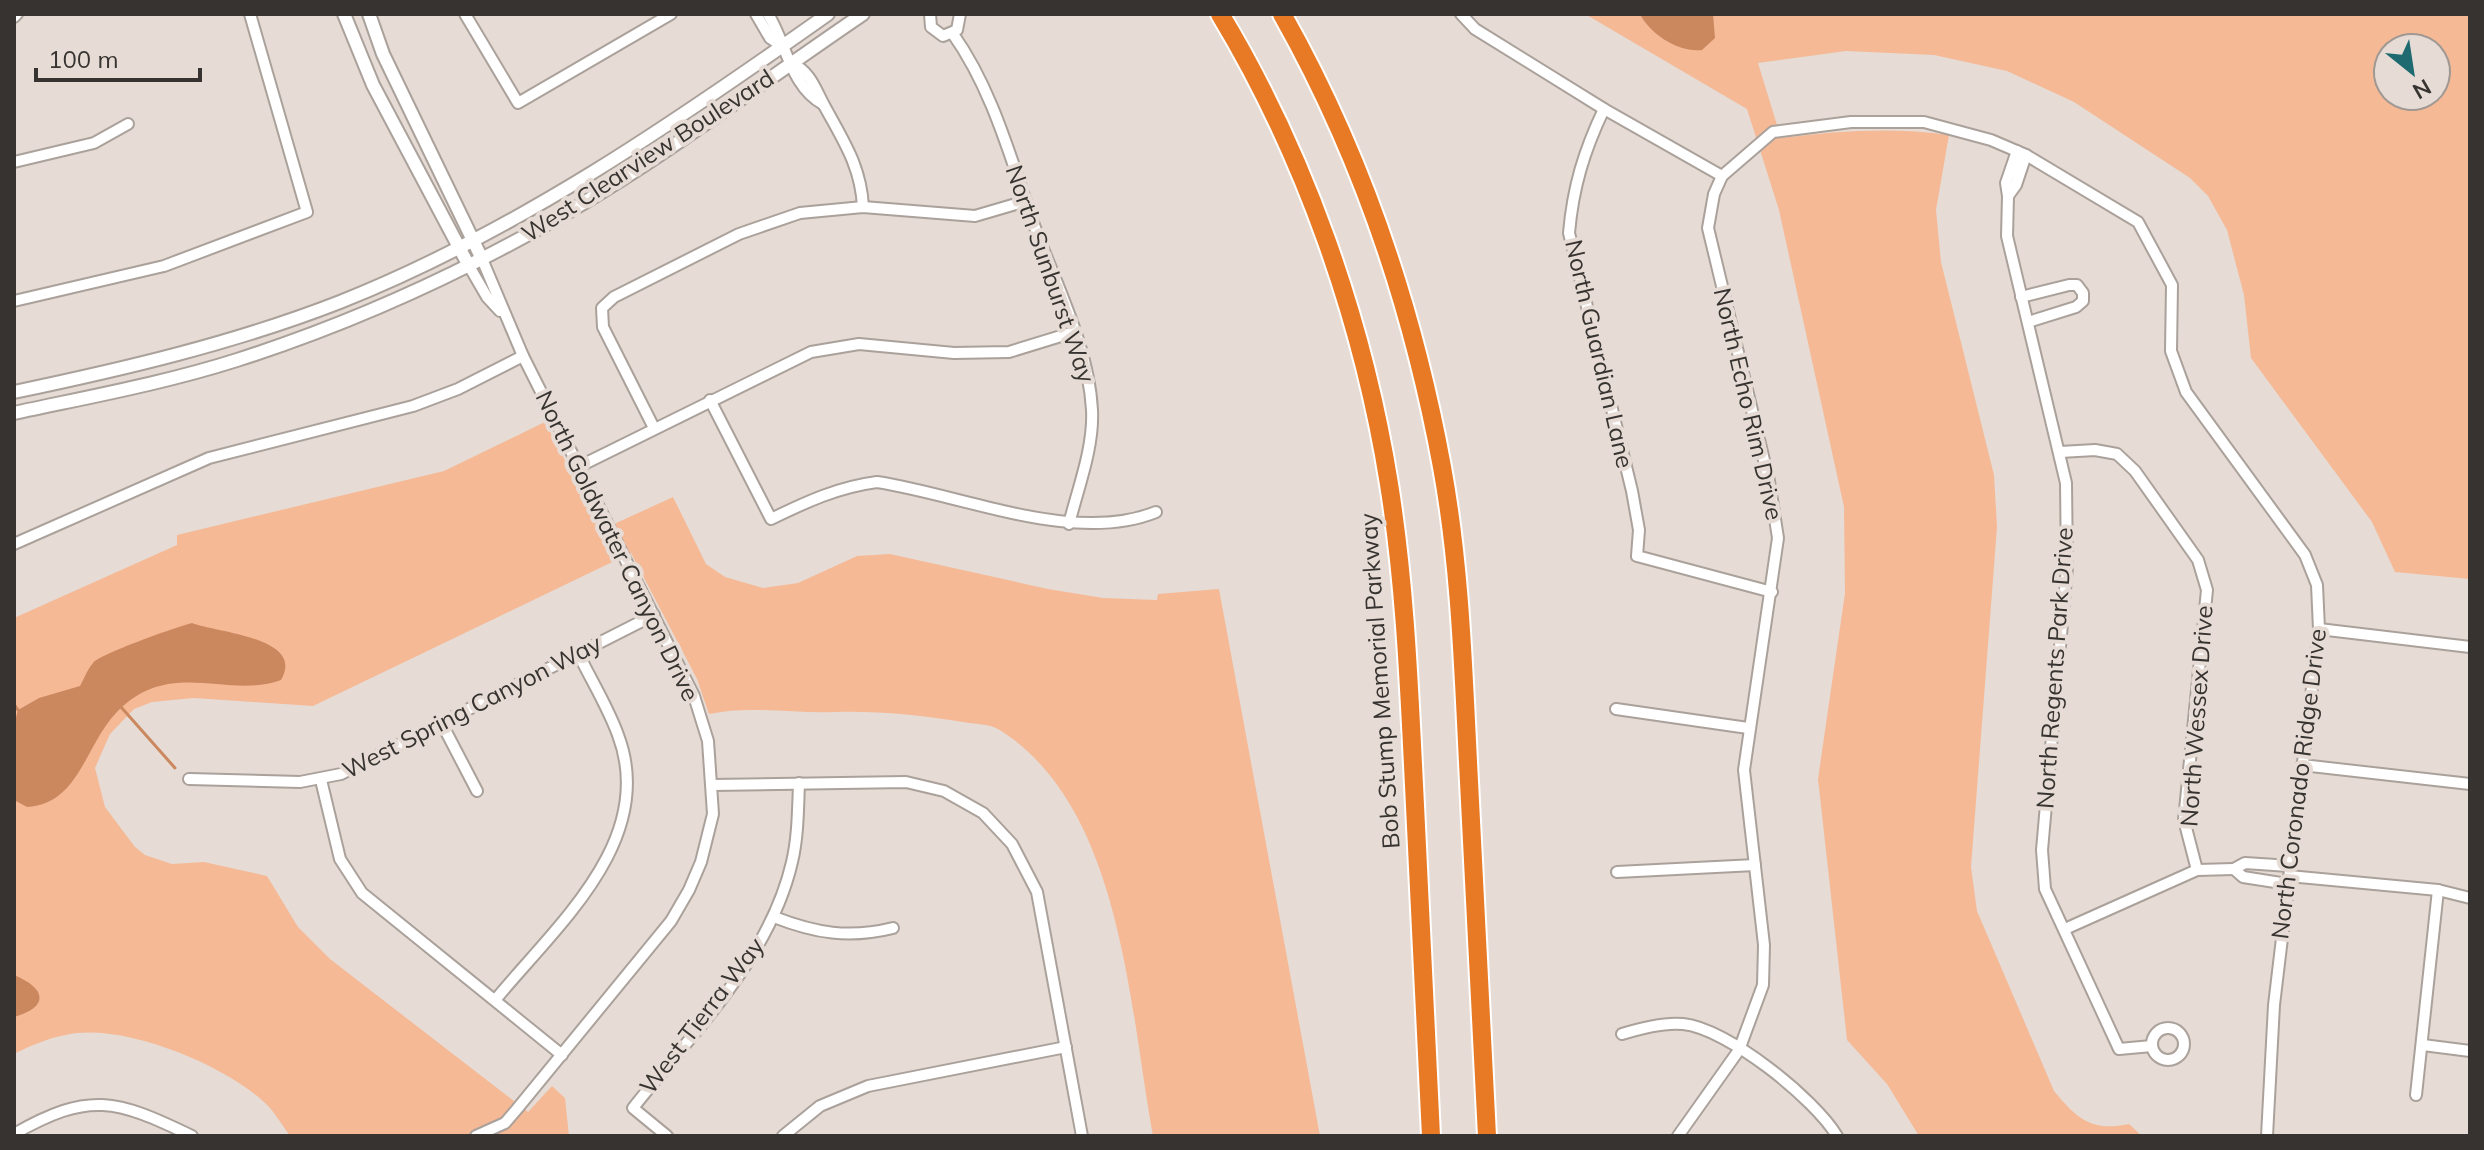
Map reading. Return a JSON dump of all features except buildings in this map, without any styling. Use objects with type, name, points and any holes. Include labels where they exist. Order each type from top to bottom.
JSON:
[{"type":"highway","name":"Bob Stump Memorial Parkway","points":[[1220,14],[1277,123],[1328,249],[1360,351],[1389,481],[1408,653],[1431,1136]]},
{"type":"highway","points":[[1282,14],[1324,95],[1369,202],[1414,340],[1443,469],[1462,648],[1487,1136]]},
{"type":"street","points":[[14,301],[164,266],[307,212],[250,14]]},
{"type":"street","name":"North Goldwater Canyon Drive","points":[[344,14],[373,85],[458,249],[487,297],[502,313]]},
{"type":"street","name":"North Goldwater Canyon Drive","points":[[369,14],[383,54],[476,240],[502,313],[694,696],[708,741],[712,785],[708,839],[689,890],[671,921],[505,1123],[476,1136]]},
{"type":"street","points":[[465,14],[518,103],[671,14]]},
{"type":"street","points":[[756,14],[770,38],[782,46]]},
{"type":"street","points":[[768,14],[792,63],[804,69],[856,161],[863,207]]},
{"type":"street","name":"West Clearview Boulevard","points":[[14,392],[165,357],[252,332],[339,302],[458,249],[609,161],[828,14]]},
{"type":"street","name":"West Clearview Boulevard","points":[[14,413],[236,360],[360,316],[469,266],[616,182],[863,14]]},
{"type":"street","name":"North Sunburst Way","points":[[930,14],[934,31],[943,36],[953,34],[982,84],[1074,332],[1093,413],[1069,524]]},
{"type":"street","points":[[953,34],[960,26],[960,14]]},
{"type":"street","points":[[1461,14],[1475,29],[1604,109],[1722,176]]},
{"type":"street","name":"North Guardian Lane","points":[[1604,109],[1586,148],[1573,191],[1569,233],[1632,491],[1639,530],[1637,556],[1772,592]]},
{"type":"street","name":"North Coronado Ridge Drive","points":[[1722,176],[1773,132],[1807,126],[1924,122],[1970,133],[2022,153],[2138,222],[2146,235],[2172,285],[2171,351],[2186,392],[2305,555],[2317,585],[2319,629],[2274,1005],[2267,1136]]},
{"type":"street","points":[[14,162],[94,143],[128,124]]},
{"type":"street","name":"North Regents Park Drive","points":[[2022,153],[2006,183],[2007,236],[2066,483],[2067,567],[2042,850],[2045,889],[2119,1049],[2152,1046]]},
{"type":"street","name":"North Echo Rim Drive","points":[[1678,1136],[1739,1050],[1763,985],[1764,945],[1744,770],[1778,538],[1769,481],[1708,228],[1722,176]]},
{"type":"street","points":[[654,428],[603,327],[602,308],[614,297],[769,222],[800,213],[863,207],[975,216],[1026,201]]},
{"type":"street","points":[[2021,297],[2069,285],[2077,285],[2083,293],[2083,301],[2076,307],[2028,322]]},
{"type":"street","points":[[578,467],[782,363],[837,346],[891,346],[982,354],[1035,347],[1074,332]]},
{"type":"street","points":[[14,544],[209,458],[433,400],[523,356]]},
{"type":"street","points":[[710,400],[771,519],[815,497],[852,485],[877,482],[1069,524],[1106,525],[1156,512]]},
{"type":"street","name":"North Wessex Drive","points":[[2060,452],[2095,450],[2117,454],[2161,505],[2198,560],[2207,590],[2184,820],[2197,870]]},
{"type":"street","name":"West Spring Canyon Way","points":[[189,779],[321,780],[341,774],[654,615]]},
{"type":"street","points":[[2319,629],[2470,647]]},
{"type":"street","points":[[496,999],[602,870],[619,838],[626,805],[626,768],[619,737],[578,653]]},
{"type":"street","points":[[1616,709],[1748,728]]},
{"type":"street","points":[[441,722],[477,791]]},
{"type":"street","points":[[2302,765],[2470,784]]},
{"type":"street","points":[[321,780],[340,859],[362,893],[562,1055]]},
{"type":"street","points":[[712,785],[799,783],[925,786],[963,799],[989,819],[1026,865],[1037,892],[1082,1136]]},
{"type":"street","name":"West Tierra Way","points":[[667,1136],[633,1108],[749,960],[774,917],[792,863],[799,783]]},
{"type":"street","points":[[2065,929],[2197,870],[2234,869],[2245,863],[2289,875]]},
{"type":"street","points":[[1617,872],[1755,865]]},
{"type":"street","points":[[2234,869],[2243,877],[2289,875],[2438,890],[2470,898]]},
{"type":"street","points":[[2416,1095],[2438,890]]},
{"type":"street","points":[[774,917],[812,931],[841,935],[893,928]]},
{"type":"street","points":[[1622,1034],[1645,1027],[1684,1024],[1712,1033],[1792,1085],[1825,1116],[1837,1136]]},
{"type":"street","points":[[2423,1045],[2470,1051]]},
{"type":"street","points":[[783,1136],[820,1106],[868,1086],[1066,1047]]},
{"type":"street","points":[[16,1134],[55,1112],[89,1103],[129,1111],[192,1136]]},
{"type":"shaded area","points":[[1585,14],[2470,14],[2470,579],[2395,572],[2372,522],[2251,358],[2244,295],[2227,230],[2208,196],[2190,178],[2074,102],[2007,71],[1934,55],[1846,51],[1758,63],[1781,138],[1865,131],[1949,135],[1936,210],[1941,262],[1994,475],[1997,527],[1971,867],[1977,911],[2054,1091],[2086,1121],[2105,1126],[2129,1124],[2142,1136],[1919,1136],[1887,1084],[1847,1040],[1818,779],[1845,593],[1844,507],[1779,210],[1747,109]]},
{"type":"shaded area","points":[[1640,14],[1713,14],[1715,38],[1702,50],[1684,48],[1658,35]]},
{"type":"shaded area","points":[[545,422],[601,530],[673,497],[706,564],[725,577],[763,588],[798,583],[857,556],[890,554],[1103,598],[1157,600],[1158,594],[1219,589],[1320,1136],[1153,1136],[1126,970],[1113,912],[1095,857],[1071,806],[1039,763],[998,729],[981,724],[868,712],[756,710],[709,714],[697,679],[631,553],[313,706],[194,698],[152,702],[134,709],[110,734],[95,768],[105,807],[135,847],[145,855],[172,864],[204,862],[267,876],[298,927],[330,959],[528,1112],[552,1086],[565,1098],[569,1136],[290,1136],[268,1106],[246,1088],[198,1061],[142,1040],[89,1033],[66,1035],[14,1054],[14,618],[177,545],[177,535],[444,471]]},
{"type":"shaded area","points":[[192,623],[255,639],[270,646],[281,654],[285,666],[281,680],[242,686],[182,683],[162,685],[143,692],[110,720],[72,782],[60,795],[27,807],[14,800],[14,725],[18,710],[39,698],[80,686],[93,663],[109,654]]},
{"type":"shaded area","points":[[14,975],[33,986],[40,997],[34,1008],[14,1017]]},
{"type":"waterway","points":[[14,704],[18,710]]},
{"type":"waterway","points":[[121,707],[175,768]]}]
